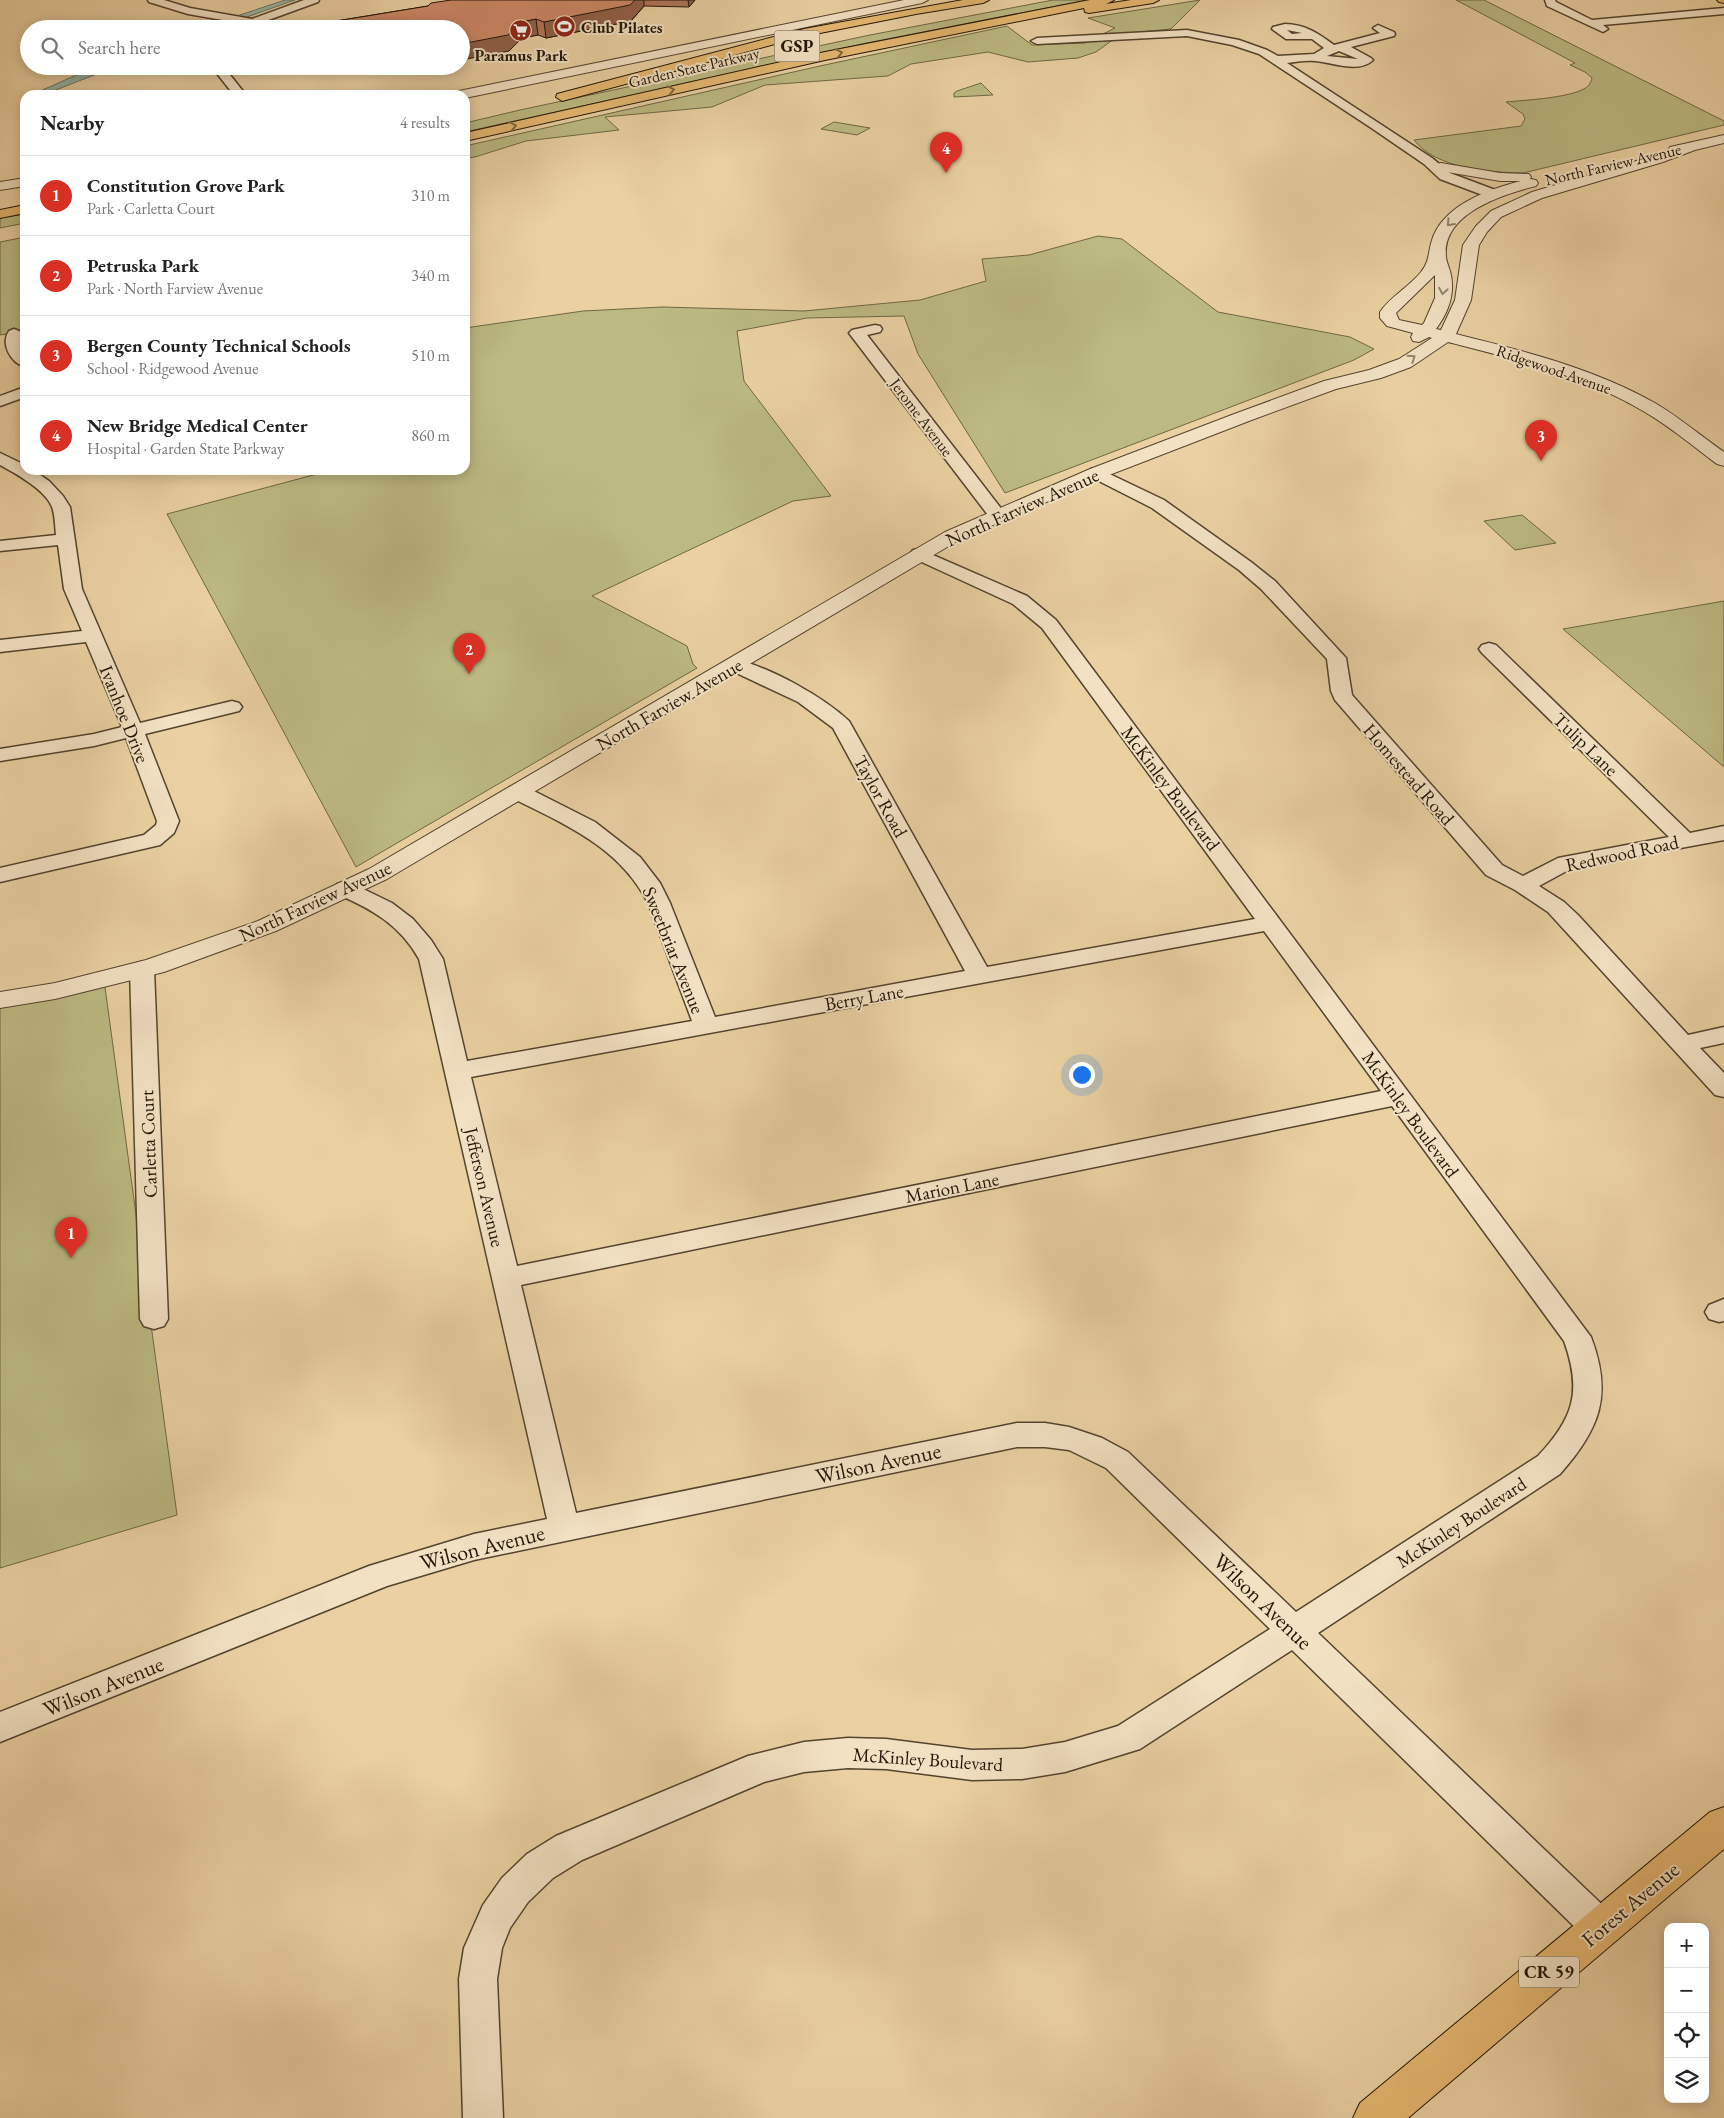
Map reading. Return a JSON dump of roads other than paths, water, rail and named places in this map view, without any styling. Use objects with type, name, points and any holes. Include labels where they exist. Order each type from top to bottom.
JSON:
[{"type":"main road","name":"Garden State Parkway","points":[[470,136],[873,46],[1108,0]]},
{"type":"main road","points":[[873,46],[1153,0]]},
{"type":"main road","name":"Garden State Parkway","points":[[917,8],[790,36],[558,98],[987,4]]},
{"type":"main road","points":[[917,8],[987,4]]},
{"type":"main road","points":[[0,214],[20,210]]},
{"type":"main road","name":"Forest Avenue","points":[[1375,2118],[1724,1825]]},
{"type":"street","points":[[153,0],[229,20]]},
{"type":"street","points":[[258,20],[314,0]]},
{"type":"street","points":[[1550,0],[1551,4],[1615,35]]},
{"type":"street","points":[[470,93],[769,30],[917,8]]},
{"type":"street","points":[[1590,23],[1724,11]]},
{"type":"street","points":[[1316,57],[1335,48],[1390,34],[1378,28]]},
{"type":"street","points":[[1037,41],[1187,33],[1235,42],[1253,48],[1276,60],[1428,161],[1474,196],[1477,202]]},
{"type":"street","points":[[1276,60],[1316,57],[1362,63],[1367,60],[1352,51],[1335,48],[1314,36]]},
{"type":"street","points":[[224,75],[236,90]]},
{"type":"street","points":[[1692,146],[1724,138]]},
{"type":"street","name":"North Farview Avenue","points":[[1330,385],[1375,374],[1405,363],[1449,332],[1464,300],[1470,245],[1481,229],[1496,214],[1537,195],[1658,159],[1692,146]]},
{"type":"street","name":"North Farview Avenue","points":[[0,1000],[55,991],[142,969],[207,949],[267,926],[378,874],[735,665],[919,554],[997,515],[1097,473],[1330,385],[1393,354],[1428,329],[1440,310],[1444,283],[1438,255],[1443,232],[1453,219],[1477,202],[1498,193],[1570,174],[1692,146]]},
{"type":"street","points":[[1443,172],[1498,193],[1540,188],[1658,159]]},
{"type":"street","points":[[1443,172],[1500,177],[1570,174]]},
{"type":"street","points":[[0,186],[20,183]]},
{"type":"street","points":[[1467,268],[1458,251],[1458,241],[1463,228],[1489,207],[1498,193]]},
{"type":"street","name":"Ridgewood Avenue","points":[[1438,255],[1428,274],[1388,312],[1388,318],[1393,323],[1449,332],[1534,359],[1621,392],[1649,407],[1724,460]]},
{"type":"street","name":"Jerome Avenue","points":[[875,329],[857,333],[997,515]]},
{"type":"street","points":[[14,334],[14,353],[20,359]]},
{"type":"street","points":[[0,401],[20,394]]},
{"type":"street","name":"Ivanhoe Drive","points":[[0,458],[20,469]]},
{"type":"street","name":"Homestead Road","points":[[1097,473],[1158,504],[1216,544],[1268,585],[1336,658],[1339,670],[1337,681],[1342,696],[1494,870],[1523,885],[1556,907],[1570,920],[1724,1089]]},
{"type":"street","name":"Ivanhoe Drive","points":[[0,875],[152,840],[166,828],[168,821],[134,732],[73,589],[61,507],[58,499],[27,475]]},
{"type":"street","points":[[0,546],[65,539]]},
{"type":"street","name":"McKinley Boulevard","points":[[483,2118],[478,1978],[483,1948],[496,1917],[515,1890],[540,1866],[568,1848],[760,1767],[804,1757],[848,1753],[886,1754],[972,1766],[1014,1764],[1065,1757],[1128,1738],[1549,1465],[1567,1446],[1580,1425],[1588,1400],[1588,1373],[1577,1338],[1049,624],[1020,600],[919,554]]},
{"type":"street","points":[[0,646],[93,636]]},
{"type":"street","name":"Tulip Lane","points":[[1489,650],[1684,839]]},
{"type":"street","name":"Taylor Road","points":[[735,665],[816,702],[842,724],[980,976]]},
{"type":"street","points":[[0,755],[134,732],[232,707]]},
{"type":"street","name":"Sweetbriar Avenue","points":[[518,792],[586,827],[611,844],[632,862],[659,903],[706,1026]]},
{"type":"street","name":"Redwood Road","points":[[1523,885],[1566,863],[1684,839],[1724,833]]},
{"type":"street","name":"Jefferson Avenue","points":[[344,889],[372,900],[408,924],[422,942],[431,959],[564,1528]]},
{"type":"street","name":"Berry Lane","points":[[458,1071],[1271,923]]},
{"type":"street","name":"Carletta Court","points":[[142,969],[154,1319]]},
{"type":"street","points":[[1681,1044],[1724,1035]]},
{"type":"street","name":"Marion Lane","points":[[506,1278],[1398,1096]]},
{"type":"street","name":"Wilson Avenue","points":[[0,1727],[380,1575],[474,1546],[1017,1434],[1043,1434],[1078,1440],[1093,1446],[1117,1460],[1601,1928]]},
{"type":"place","name":"Club Pilates","points":[[565,27]]},
{"type":"place","name":"Paramus Park","points":[[521,31]]},
{"type":"place","name":"New Bridge Medical Center","points":[[946,173]]},
{"type":"place","name":"Bergen County Technical Schools","points":[[1541,461]]},
{"type":"place","name":"Petruska Park","points":[[469,674]]},
{"type":"place","name":"Constitution Grove Park","points":[[71,1258]]}]
